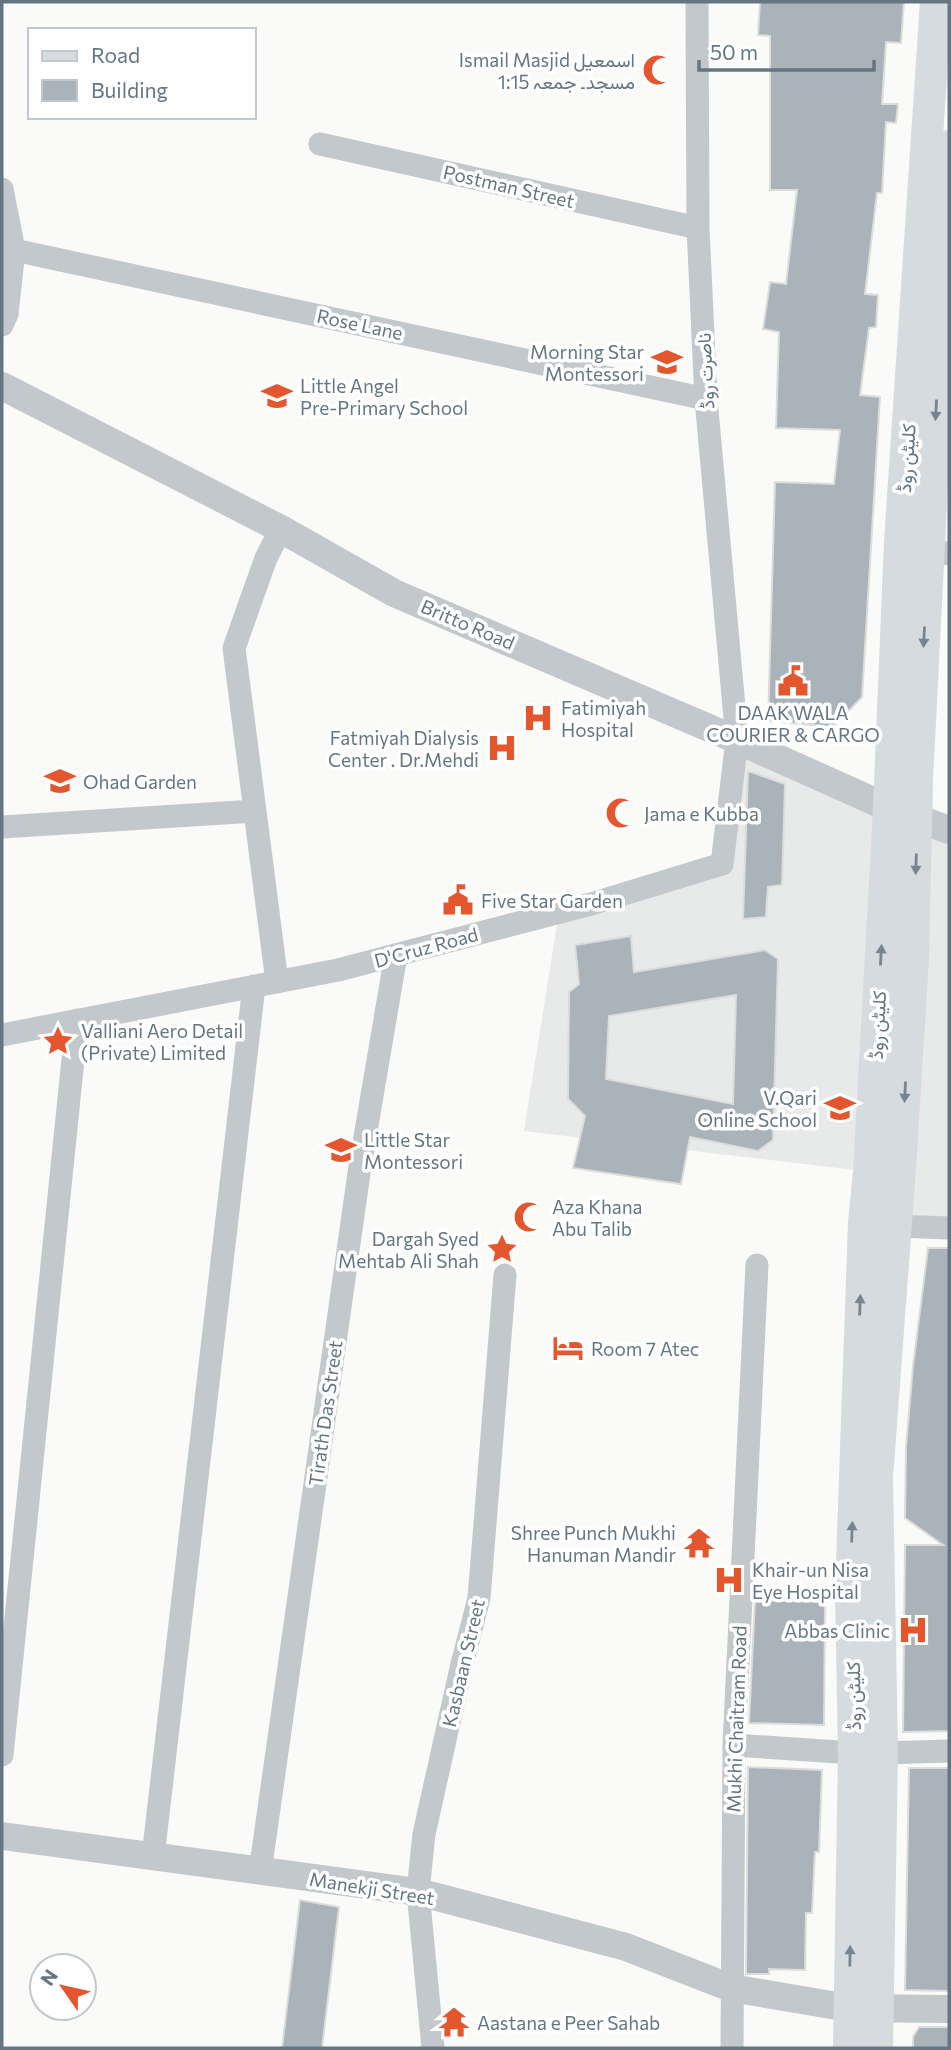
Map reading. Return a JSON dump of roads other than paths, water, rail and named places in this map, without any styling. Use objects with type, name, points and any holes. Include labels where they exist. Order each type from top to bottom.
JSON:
[{"type":"main road","name":"کلیٹن روڈ","points":[[849,2048],[863,2008],[877,1477],[913,958],[903,813],[900,542],[936,2]]},
{"type":"main road","name":"کلیٹن روڈ","points":[[868,1753],[851,1591],[864,1222],[903,813],[917,781],[939,551],[949,146]]},
{"type":"main road","name":"کلیٹن روڈ","points":[[863,2008],[877,2048]]},
{"type":"street","name":"ناصرت روڈ","points":[[697,2],[698,228],[706,399],[737,740]]},
{"type":"street","name":"Postman Street","points":[[320,144],[698,228]]},
{"type":"street","points":[[2,189],[15,250],[7,314],[2,325]]},
{"type":"street","name":"Rose Lane","points":[[15,250],[706,399]]},
{"type":"street","name":"Britto Road","points":[[2,386],[281,529],[394,593],[903,813],[949,830]]},
{"type":"street","points":[[277,982],[234,648],[266,558],[281,529]]},
{"type":"street","name":"D'Cruz Road","points":[[2,1035],[338,970],[591,904],[722,864],[737,740]]},
{"type":"street","points":[[2,827],[255,811]]},
{"type":"street","name":"Tirath Das Street","points":[[260,1872],[360,1166],[396,955]]},
{"type":"street","points":[[153,1857],[254,986]]},
{"type":"street","points":[[2,1755],[77,1020]]},
{"type":"street","points":[[895,1226],[949,1228]]},
{"type":"street","name":"Mukhi Chaitram Road","points":[[732,2048],[734,1745],[757,1265]]},
{"type":"street","name":"Kasbaan Street","points":[[433,2048],[418,1892],[424,1834],[479,1598],[505,1275]]},
{"type":"street","points":[[734,1745],[868,1753],[949,1751]]},
{"type":"street","name":"Manekji Street","points":[[2,1836],[418,1892],[626,1948],[731,1988],[863,2008],[949,2009]]},
{"type":"place","name":"Ismail Masjid اسمعیل مسجد۔ جمعہ 1:15","points":[[658,70]]},
{"type":"place","name":"Morning Star Montessori","points":[[667,362]]},
{"type":"place","name":"Little Angel Pre-Primary School","points":[[277,396]]},
{"type":"place","name":"DAAK WALA COURIER & CARGO","points":[[793,681]]},
{"type":"place","name":"Fatimiyah Hospital","points":[[538,718]]},
{"type":"place","name":"Fatmiyah Dialysis Center . Dr.Mehdi","points":[[502,748]]},
{"type":"place","name":"Ohad Garden","points":[[60,781]]},
{"type":"place","name":"Jama e Kubba","points":[[621,813]]},
{"type":"place","name":"Five Star Garden","points":[[458,900]]},
{"type":"place","name":"Valliani Aero Detail (Private) Limited","points":[[58,1041]]},
{"type":"place","name":"V.Qari Online School","points":[[840,1108]]},
{"type":"place","name":"Little Star Montessori","points":[[341,1150]]},
{"type":"place","name":"Aza Khana Abu Talib","points":[[529,1217]]},
{"type":"place","name":"Dargah Syed Mehtab Ali Shah","points":[[502,1249]]},
{"type":"place","name":"Room 7 Atec","points":[[568,1348]]},
{"type":"place","name":"Shree Punch Mukhi Hanuman Mandir","points":[[699,1543]]},
{"type":"place","name":"Khair-un Nisa Eye Hospital","points":[[729,1580]]},
{"type":"place","name":"Abbas Clinic","points":[[913,1630]]},
{"type":"place","name":"Aastana e Peer Sahab","points":[[454,2022]]}]
